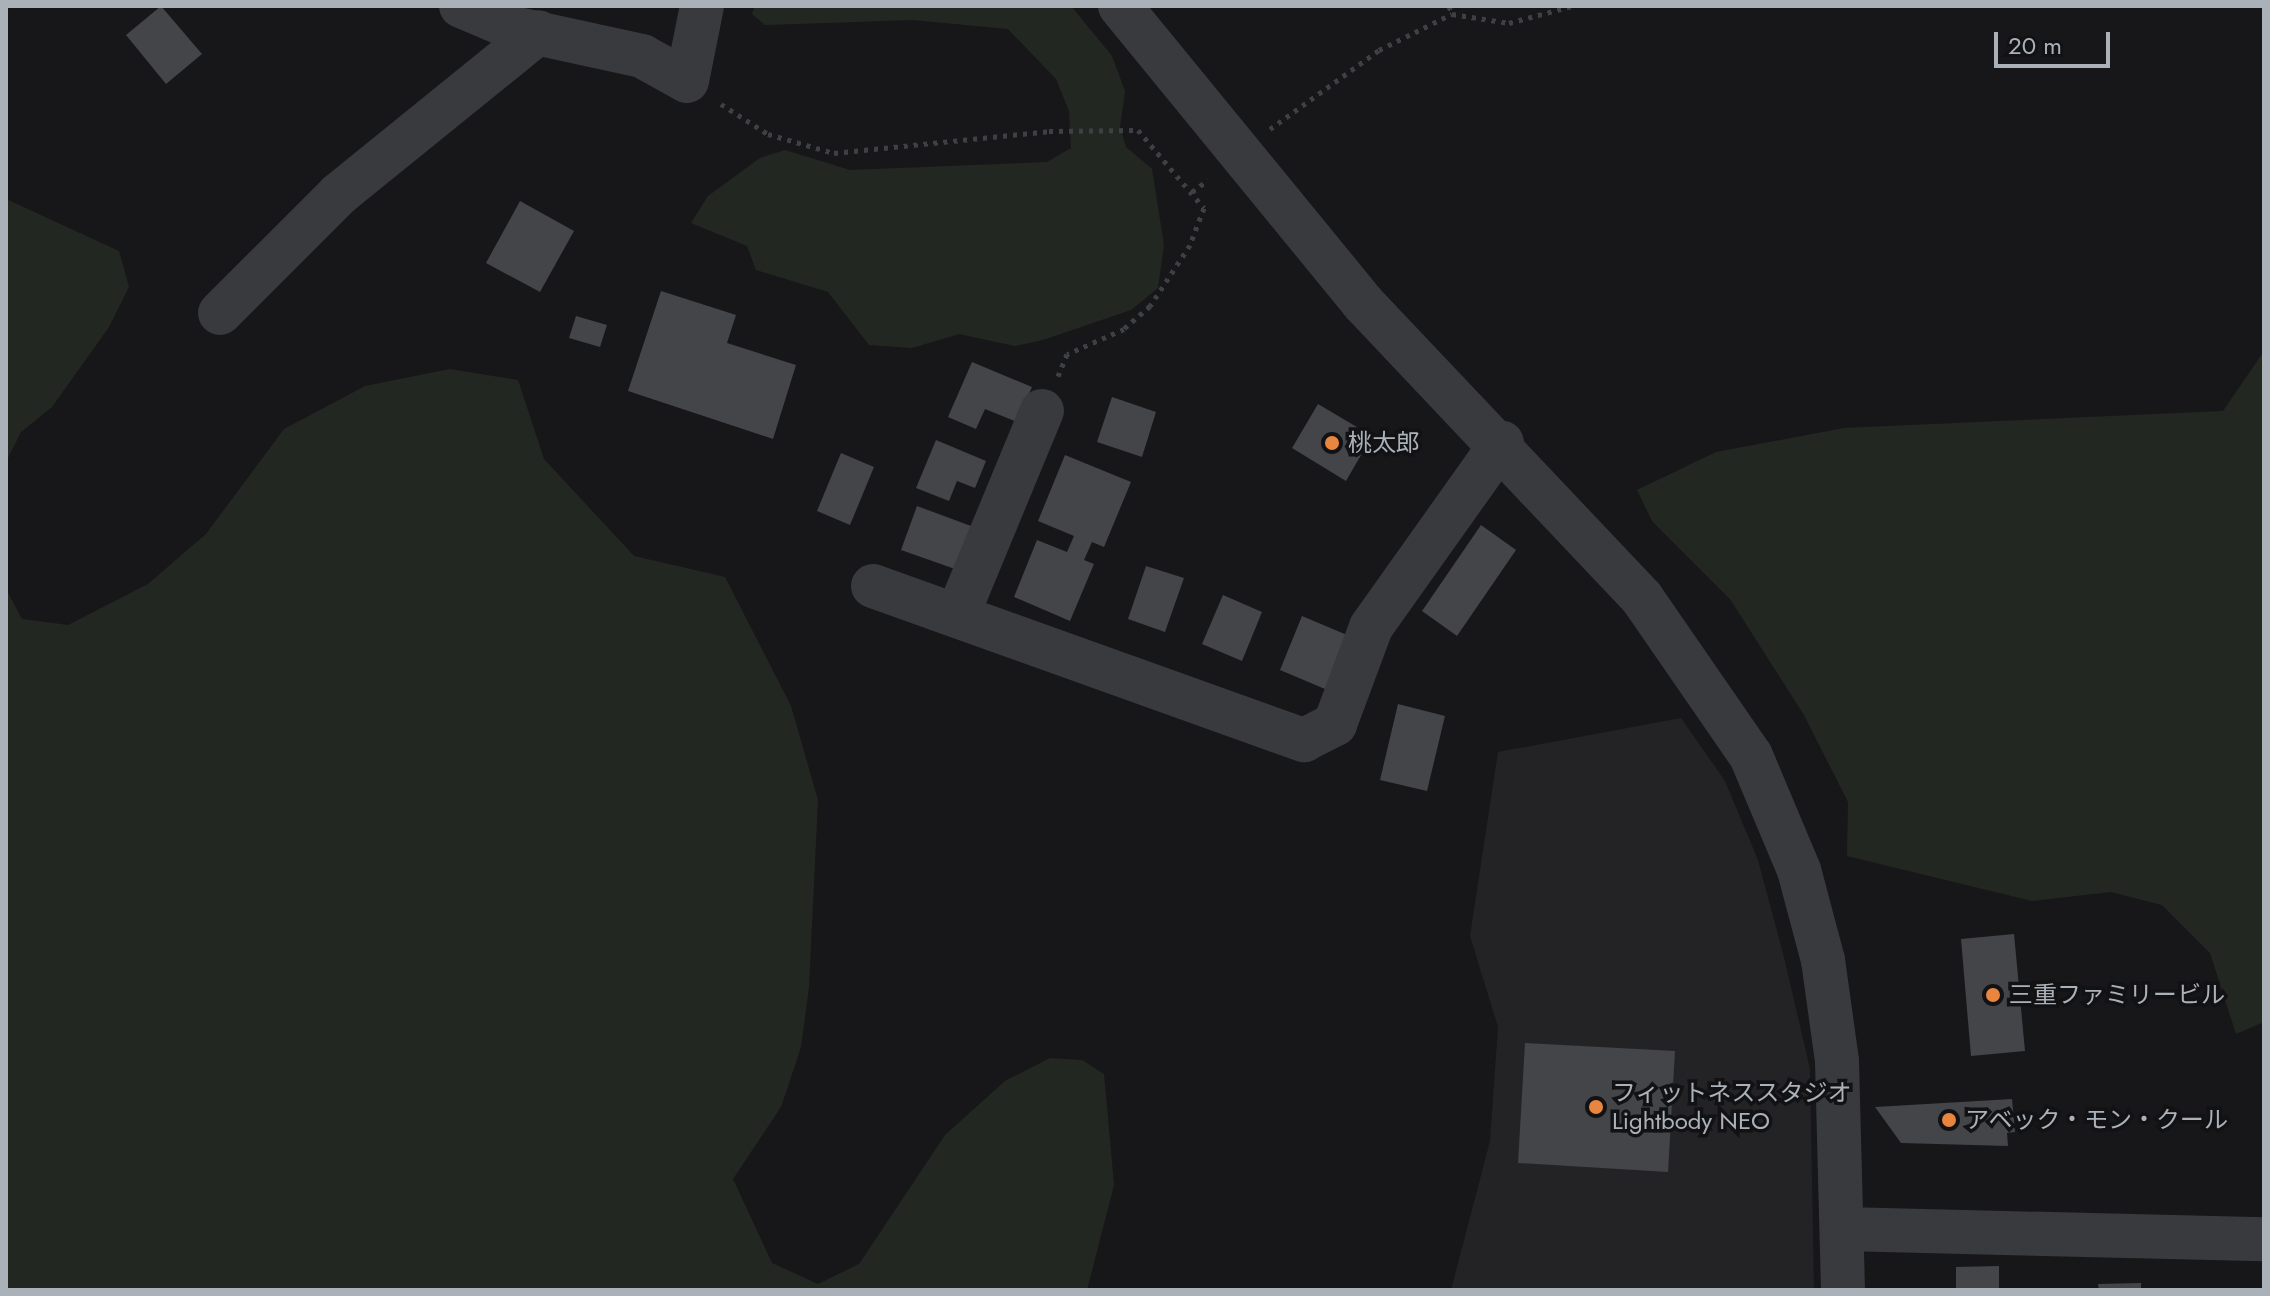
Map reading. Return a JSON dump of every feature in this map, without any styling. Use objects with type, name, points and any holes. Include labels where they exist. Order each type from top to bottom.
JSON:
[{"type":"street","points":[[461,6],[539,32],[642,56],[687,81],[702,6]]},
{"type":"street","points":[[1120,6],[1363,303],[1502,443],[1642,598],[1751,756],[1799,870],[1823,960],[1837,1061],[1843,1290]]},
{"type":"street","points":[[220,313],[339,194],[539,32]]},
{"type":"street","points":[[957,616],[1042,411]]},
{"type":"street","points":[[873,586],[1304,740],[1321,735],[1335,724],[1371,627],[1502,443]]},
{"type":"street","points":[[1843,1229],[2264,1239]]},
{"type":"path","points":[[1449,6],[1452,14]]},
{"type":"path","points":[[1262,137],[1379,50],[1452,14],[1509,23],[1572,6]]},
{"type":"path","points":[[687,81],[768,134],[834,153],[1049,131],[1138,130],[1204,208],[1190,245],[1150,306],[1124,329],[1067,354],[1042,411]]},
{"type":"path","points":[[1192,192],[1215,174]]},
{"type":"shaded area","points":[[755,6],[1071,6],[1112,56],[1125,91],[1120,127],[1126,147],[1152,169],[1164,245],[1158,288],[1131,310],[1043,340],[1015,346],[959,334],[912,348],[869,345],[828,292],[756,270],[747,246],[691,223],[708,196],[760,158],[785,150],[850,170],[1047,162],[1071,148],[1069,111],[1056,79],[1008,29],[913,20],[765,25],[752,14]]},
{"type":"shaded area","points":[[6,199],[119,251],[129,287],[109,327],[52,407],[21,432],[6,462]]},
{"type":"shaded area","points":[[2264,351],[2264,1022],[2236,1034],[2210,953],[2162,905],[2111,892],[2032,901],[1847,856],[1848,802],[1804,715],[1730,599],[1652,521],[1637,490],[1716,452],[1844,428],[2223,411]]},
{"type":"shaded area","points":[[450,369],[518,380],[544,459],[634,556],[725,577],[791,706],[818,800],[809,987],[801,1047],[781,1107],[733,1179],[772,1263],[818,1284],[859,1264],[945,1135],[1005,1081],[1050,1058],[1082,1060],[1104,1074],[1114,1185],[1087,1290],[6,1290],[6,589],[22,619],[68,625],[148,584],[206,534],[284,429],[365,386]]},
{"type":"shaded area","points":[[1681,718],[1725,781],[1758,860],[1784,957],[1810,1069],[1814,1290],[1451,1290],[1490,1141],[1498,1027],[1470,936],[1498,752]]},
{"type":"building","points":[[161,6],[202,54],[166,84],[126,35]]},
{"type":"building","points":[[520,201],[574,231],[540,292],[486,263]]},
{"type":"building","points":[[661,291],[736,315],[727,343],[796,365],[773,439],[628,391]]},
{"type":"building","points":[[576,316],[607,325],[600,347],[569,338]]},
{"type":"building","points":[[972,362],[1032,387],[1017,422],[985,409],[976,429],[948,417]]},
{"type":"building","points":[[1112,397],[1156,412],[1142,457],[1097,442]]},
{"type":"building","points":[[1318,404],[1372,436],[1346,481],[1292,448]]},
{"type":"building","points":[[936,440],[986,461],[975,488],[957,481],[949,501],[916,488]]},
{"type":"building","points":[[841,453],[874,467],[850,525],[817,511]]},
{"type":"building","points":[[1065,455],[1131,482],[1104,547],[1092,542],[1084,560],[1094,564],[1070,621],[1014,597],[1037,540],[1067,552],[1074,536],[1038,521]]},
{"type":"building","points":[[917,506],[971,526],[955,569],[901,550]]},
{"type":"building","points":[[1481,525],[1516,550],[1457,636],[1422,611]]},
{"type":"building","points":[[1146,566],[1184,578],[1165,632],[1128,619]]},
{"type":"building","points":[[1223,595],[1262,612],[1242,661],[1202,644]]},
{"type":"building","points":[[1302,616],[1347,635],[1325,689],[1280,670]]},
{"type":"building","points":[[1398,704],[1445,716],[1427,791],[1380,780]]},
{"type":"building","name":"三重ファミリービル","points":[[2014,934],[2025,1051],[1971,1056],[1961,939]]},
{"type":"building","name":"フィットネススタジオ Lightbody NEO","points":[[1525,1043],[1675,1051],[1668,1172],[1518,1163]]},
{"type":"building","name":"アベック・モン・クール","points":[[2012,1099],[2015,1132],[2007,1133],[2008,1146],[1901,1143],[1875,1107]]},
{"type":"building","points":[[1999,1266],[1999,1290],[1956,1290],[1956,1267]]},
{"type":"building","points":[[2141,1283],[2141,1290],[2099,1290],[2098,1284]]},
{"type":"place","name":"桃太郎","points":[[1332,443]]},
{"type":"place","name":"三重ファミリービル","points":[[1993,995]]},
{"type":"place","name":"フィットネススタジオ Lightbody NEO","points":[[1596,1107]]},
{"type":"place","name":"アベック・モン・クール","points":[[1949,1120]]}]
